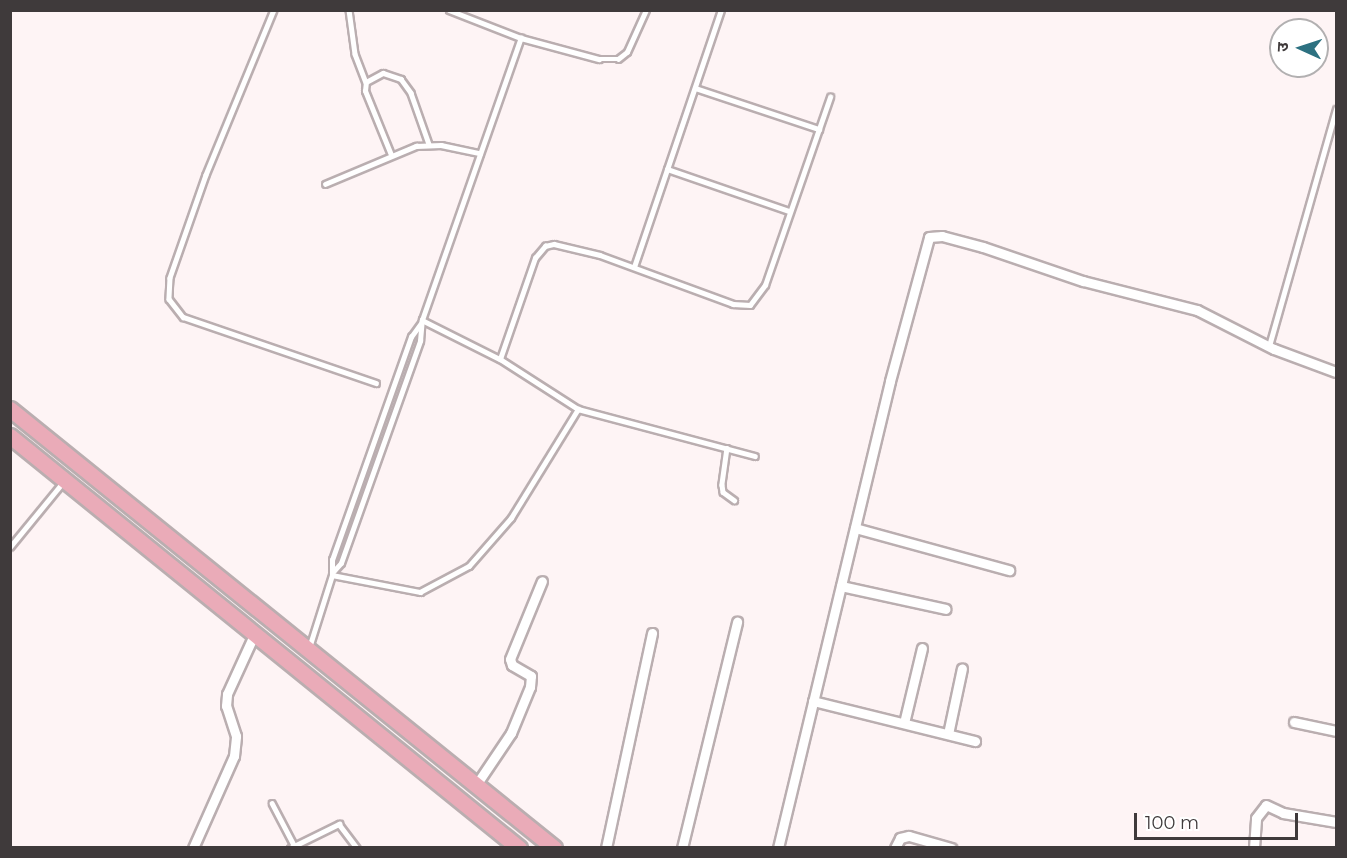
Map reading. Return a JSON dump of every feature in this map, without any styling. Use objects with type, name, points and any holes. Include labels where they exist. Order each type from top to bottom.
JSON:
[{"type":"highway","points":[[10,409],[554,848]]},
{"type":"highway","points":[[10,436],[519,848]]},
{"type":"street","points":[[778,848],[855,528],[929,237],[942,236],[983,247],[1104,287],[1197,310],[1269,346],[1336,372]]},
{"type":"street","points":[[855,528],[1009,570]]},
{"type":"street","points":[[476,785],[511,733],[531,687],[531,676],[510,659],[542,580]]},
{"type":"street","points":[[841,586],[946,609]]},
{"type":"street","points":[[682,848],[737,622]]},
{"type":"street","points":[[606,848],[652,633]]},
{"type":"street","points":[[193,848],[234,756],[236,736],[226,706],[227,694],[254,635]]},
{"type":"street","points":[[904,723],[922,648]]},
{"type":"street","points":[[948,734],[962,668]]},
{"type":"street","points":[[813,701],[975,741]]},
{"type":"street","points":[[1294,722],[1336,731]]},
{"type":"street","points":[[1254,848],[1256,818],[1266,805],[1283,813],[1336,822]]},
{"type":"street","points":[[896,848],[900,838],[909,836],[951,848]]},
{"type":"lane","points":[[274,10],[202,186],[170,278],[169,299],[183,317],[376,383]]},
{"type":"lane","points":[[349,10],[354,54],[366,82],[366,100],[391,155]]},
{"type":"lane","points":[[449,10],[521,38],[599,59],[618,59],[627,52],[646,10]]},
{"type":"lane","points":[[634,267],[721,10]]},
{"type":"lane","points":[[308,650],[332,574],[333,560],[403,359],[422,321],[521,38]]},
{"type":"lane","points":[[366,82],[383,73],[401,79],[411,93],[429,144]]},
{"type":"lane","points":[[695,88],[819,129]]},
{"type":"lane","points":[[500,359],[535,258],[545,246],[570,247],[634,267],[733,304],[750,305],[765,285],[830,97]]},
{"type":"lane","points":[[1269,346],[1336,109]]},
{"type":"lane","points":[[326,184],[391,155],[429,144],[480,153]]},
{"type":"lane","points":[[667,169],[789,211]]},
{"type":"lane","points":[[422,321],[500,359],[578,409],[755,456]]},
{"type":"lane","points":[[332,574],[341,563],[420,341],[422,321]]},
{"type":"lane","points":[[332,574],[420,592],[469,566],[511,518],[578,409]]},
{"type":"lane","points":[[727,448],[722,485],[723,492],[734,500]]},
{"type":"lane","points":[[10,546],[65,479]]},
{"type":"lane","points":[[272,803],[292,847],[339,824],[357,848]]}]
